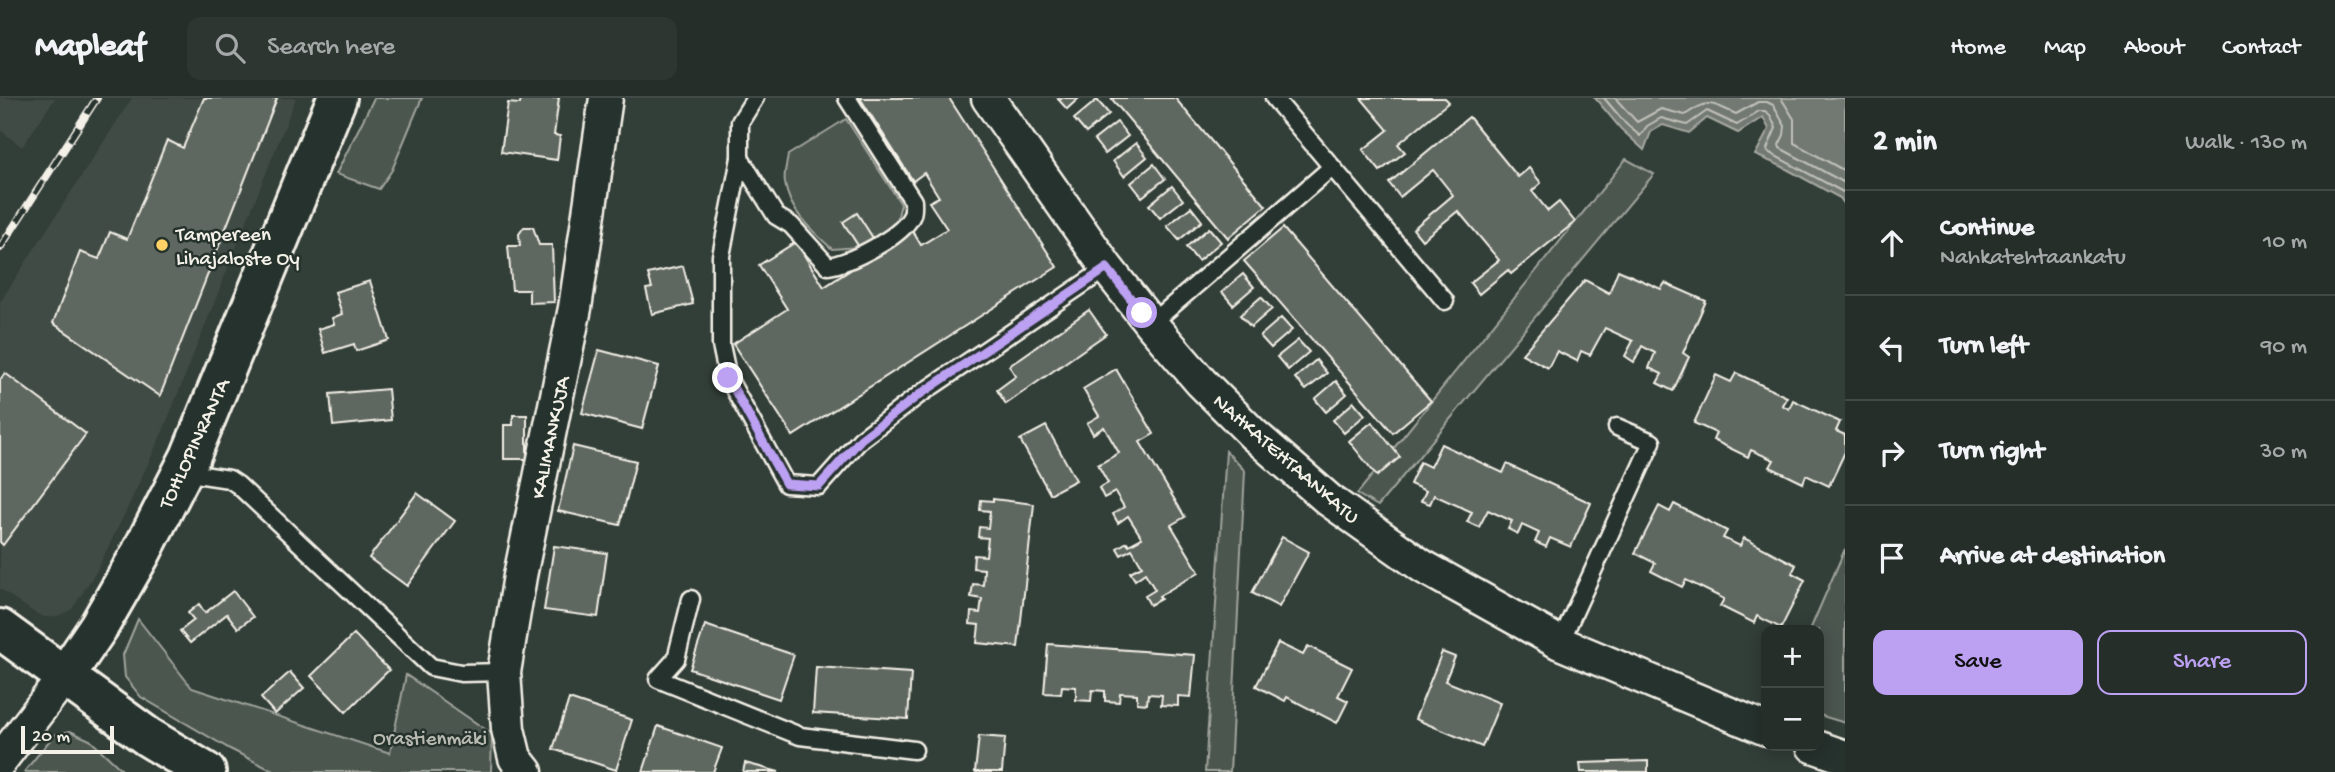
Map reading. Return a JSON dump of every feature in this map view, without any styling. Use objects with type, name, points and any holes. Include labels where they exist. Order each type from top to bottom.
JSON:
[{"type":"street","name":"TOHLOPINRANTA","points":[[0,761],[65,676],[99,625],[141,553],[182,472],[254,305],[337,98]]},
{"type":"street","name":"KALIMANKUJA","points":[[526,772],[515,758],[508,729],[504,671],[520,576],[575,308],[606,98]]},
{"type":"street","name":"NAHKATEHTAANKATU","points":[[988,98],[1107,268],[1200,382],[1244,426],[1329,500],[1422,566],[1560,643],[1761,727]]},
{"type":"street","points":[[0,629],[148,737],[206,772]]},
{"type":"street","points":[[1824,750],[1845,757]]},
{"type":"lane","points":[[755,98],[740,122],[740,158],[721,256],[721,345],[728,378],[786,484],[819,486],[861,439],[919,395],[1107,268]]},
{"type":"lane","points":[[740,158],[776,216],[791,225],[828,266],[843,264],[861,256],[904,228],[913,215],[913,201],[847,98]]},
{"type":"lane","points":[[1274,98],[1445,301]]},
{"type":"lane","points":[[1151,324],[1332,167]]},
{"type":"lane","points":[[1560,643],[1652,442],[1617,427]]},
{"type":"lane","points":[[182,472],[229,479],[238,485],[431,667],[461,673],[504,671]]},
{"type":"lane","points":[[691,599],[676,659],[658,679],[800,736],[914,750]]},
{"type":"shaded area","points":[[0,98],[55,98],[22,147],[0,130]]},
{"type":"shaded area","points":[[132,98],[296,98],[163,431],[128,507],[96,572],[72,609],[56,617],[44,617],[0,589],[0,302]]},
{"type":"green space","points":[[374,98],[422,98],[392,170],[379,189],[336,174]]},
{"type":"green space","points":[[846,119],[901,204],[896,224],[859,247],[832,249],[809,228],[791,203],[785,173],[788,155]]},
{"type":"green space","points":[[1626,159],[1654,174],[1378,506],[1357,494]]},
{"type":"green space","points":[[1226,451],[1245,471],[1230,772],[1205,772]]},
{"type":"green space","points":[[1845,549],[1845,723],[1824,717],[1824,625],[1812,625]]},
{"type":"green space","name":"Orastienmäki","points":[[138,619],[192,688],[390,753],[406,675],[492,734],[491,772],[275,772],[141,697],[125,677],[123,655]]},
{"type":"green space","points":[[70,731],[90,740],[124,772],[24,772],[54,735]]},
{"type":"water","points":[[1595,98],[1845,98],[1845,205],[1840,198],[1755,155],[1769,129],[1763,117],[1738,133],[1707,118],[1689,133],[1663,125],[1651,132],[1644,150],[1621,129]]},
{"type":"building","name":"Tampereen Lihajaloste Oy","points":[[204,98],[277,98],[160,396],[53,323],[80,252],[99,259],[110,232],[127,239],[167,140],[183,148]]},
{"type":"building","points":[[521,98],[559,98],[554,135],[560,136],[557,160],[501,152],[508,103],[520,104]]},
{"type":"building","points":[[860,98],[949,98],[1057,267],[793,436],[733,344],[787,309],[759,265],[796,242],[824,287],[912,230],[921,245],[947,229],[929,202],[939,197],[924,173],[913,181]]},
{"type":"building","points":[[1057,98],[1079,98],[1067,109]]},
{"type":"building","points":[[1111,98],[1175,98],[1266,206],[1228,238]]},
{"type":"building","points":[[1361,98],[1445,98],[1449,102],[1398,144],[1405,152],[1380,171],[1363,150],[1388,130]]},
{"type":"building","points":[[1097,100],[1109,114],[1086,133],[1074,119]]},
{"type":"building","points":[[1469,117],[1518,177],[1529,168],[1541,183],[1532,191],[1548,211],[1559,202],[1575,222],[1511,274],[1508,270],[1479,294],[1470,283],[1499,260],[1458,211],[1422,240],[1413,229],[1453,195],[1433,170],[1400,197],[1389,183]]},
{"type":"building","points":[[1117,122],[1128,136],[1105,154],[1094,140]]},
{"type":"building","points":[[1136,143],[1147,157],[1124,176],[1113,161]]},
{"type":"building","points":[[1154,164],[1165,179],[1142,197],[1131,183]]},
{"type":"building","points":[[1172,186],[1183,200],[1160,218],[1149,205]]},
{"type":"building","points":[[1191,207],[1202,221],[1179,240],[1167,226]]},
{"type":"building","points":[[857,213],[873,238],[859,247],[843,222]]},
{"type":"building","points":[[524,227],[533,227],[539,245],[552,245],[554,302],[529,303],[529,290],[512,290],[508,246],[520,246],[519,234]]},
{"type":"building","points":[[1209,228],[1221,242],[1198,261],[1186,247]]},
{"type":"building","points":[[1283,228],[1431,401],[1393,433],[1244,261]]},
{"type":"building","points":[[683,266],[693,304],[652,314],[646,289],[652,288],[648,274]]},
{"type":"building","points":[[1618,270],[1661,289],[1665,283],[1706,301],[1683,353],[1689,357],[1673,391],[1657,383],[1662,374],[1649,368],[1655,353],[1642,346],[1634,362],[1625,356],[1633,341],[1605,328],[1590,355],[1581,351],[1577,361],[1557,351],[1548,368],[1522,354],[1585,280],[1609,293]]},
{"type":"building","points":[[1243,274],[1254,287],[1233,305],[1222,292]]},
{"type":"building","points":[[370,281],[389,340],[356,351],[354,344],[325,353],[318,329],[334,324],[332,318],[342,314],[335,292]]},
{"type":"building","points":[[1261,297],[1272,309],[1251,327],[1240,315]]},
{"type":"building","points":[[1089,310],[1106,334],[1006,404],[997,390],[1016,376],[1009,366]]},
{"type":"building","points":[[1281,318],[1292,330],[1271,348],[1260,336]]},
{"type":"building","points":[[1298,340],[1309,352],[1288,370],[1277,357]]},
{"type":"building","points":[[599,350],[659,366],[642,429],[582,413]]},
{"type":"building","points":[[1316,360],[1327,373],[1306,390],[1295,378]]},
{"type":"building","points":[[1116,369],[1154,434],[1140,442],[1185,517],[1171,525],[1199,572],[1159,596],[1161,599],[1150,605],[1145,596],[1155,590],[1145,573],[1135,580],[1130,572],[1142,566],[1132,549],[1121,555],[1117,548],[1142,538],[1128,516],[1118,523],[1113,514],[1124,507],[1115,492],[1104,498],[1099,488],[1108,483],[1098,465],[1119,453],[1104,427],[1093,434],[1087,423],[1099,416],[1083,389]]},
{"type":"building","points":[[5,373],[86,434],[3,545],[0,542],[0,380]]},
{"type":"building","points":[[1736,373],[1787,397],[1782,405],[1789,409],[1793,400],[1840,422],[1836,431],[1845,435],[1845,452],[1829,486],[1806,475],[1803,483],[1770,467],[1774,460],[1751,450],[1748,457],[1713,440],[1716,433],[1694,423],[1716,375],[1731,382]]},
{"type":"building","points":[[1336,381],[1347,394],[1326,412],[1315,399]]},
{"type":"building","points":[[388,389],[391,420],[333,426],[330,394]]},
{"type":"building","points":[[1354,402],[1365,415],[1344,433],[1333,420]]},
{"type":"building","points":[[513,415],[527,415],[527,459],[504,459],[504,425],[513,425]]},
{"type":"building","points":[[1372,422],[1400,457],[1377,476],[1349,441]]},
{"type":"building","points":[[1046,426],[1076,480],[1050,494],[1020,440]]},
{"type":"building","points":[[1441,444],[1503,473],[1507,464],[1591,503],[1571,547],[1550,538],[1546,547],[1535,542],[1539,533],[1522,525],[1518,534],[1508,529],[1512,521],[1488,510],[1479,527],[1467,522],[1472,512],[1434,495],[1430,504],[1421,501],[1426,491],[1410,484],[1420,462],[1430,467]]},
{"type":"building","points":[[573,446],[636,461],[620,525],[558,511]]},
{"type":"building","points":[[417,493],[455,521],[407,586],[369,558]]},
{"type":"building","points":[[981,500],[1034,504],[1018,647],[977,643],[979,625],[970,624],[971,612],[980,613],[982,599],[971,597],[973,584],[983,585],[984,569],[973,568],[974,555],[986,556],[988,538],[978,537],[979,527],[988,528],[990,511],[980,510]]},
{"type":"building","points":[[1674,504],[1727,531],[1723,538],[1740,546],[1744,538],[1796,565],[1792,573],[1805,580],[1782,625],[1775,625],[1757,616],[1754,623],[1720,606],[1724,599],[1686,580],[1682,587],[1651,571],[1655,563],[1635,553],[1659,506],[1670,512]]},
{"type":"building","points":[[1282,537],[1309,552],[1279,607],[1252,593]]},
{"type":"building","points":[[554,546],[607,553],[598,617],[544,610]]},
{"type":"building","points":[[233,591],[253,617],[238,628],[227,614],[190,643],[180,631],[194,620],[188,613],[199,604],[205,613]]},
{"type":"building","points":[[705,625],[794,655],[779,699],[690,669]]},
{"type":"building","points":[[354,634],[389,670],[346,712],[311,676]]},
{"type":"building","points":[[1278,643],[1303,655],[1308,646],[1352,668],[1338,696],[1348,701],[1337,723],[1287,697],[1285,701],[1256,686]]},
{"type":"building","points":[[1048,644],[1195,655],[1191,697],[1178,696],[1178,706],[1161,705],[1162,695],[1148,694],[1147,704],[1137,703],[1137,694],[1120,693],[1119,702],[1105,701],[1105,691],[1092,690],[1091,701],[1076,700],[1076,687],[1062,686],[1061,694],[1044,693]]},
{"type":"building","points":[[1442,652],[1455,657],[1445,681],[1500,703],[1482,747],[1415,719]]},
{"type":"building","points":[[816,667],[911,673],[908,719],[813,713]]},
{"type":"building","points":[[290,672],[304,688],[275,714],[261,698]]},
{"type":"building","points":[[569,699],[632,720],[616,770],[553,749]]},
{"type":"building","points":[[658,726],[722,748],[713,772],[643,772]]},
{"type":"building","points":[[979,736],[1005,738],[1002,772],[975,772]]},
{"type":"building","points":[[1648,761],[1648,772],[1581,772],[1580,763]]},
{"type":"building","points":[[745,763],[779,772],[743,772]]},
{"type":"railway","points":[[0,248],[97,98]]},
{"type":"place","name":"Tampereen Lihajaloste Oy","points":[[162,245]]},
{"type":"route","points":[[728,378],[786,484],[819,486],[861,439],[919,395],[1107,268],[1142,313]]}]
